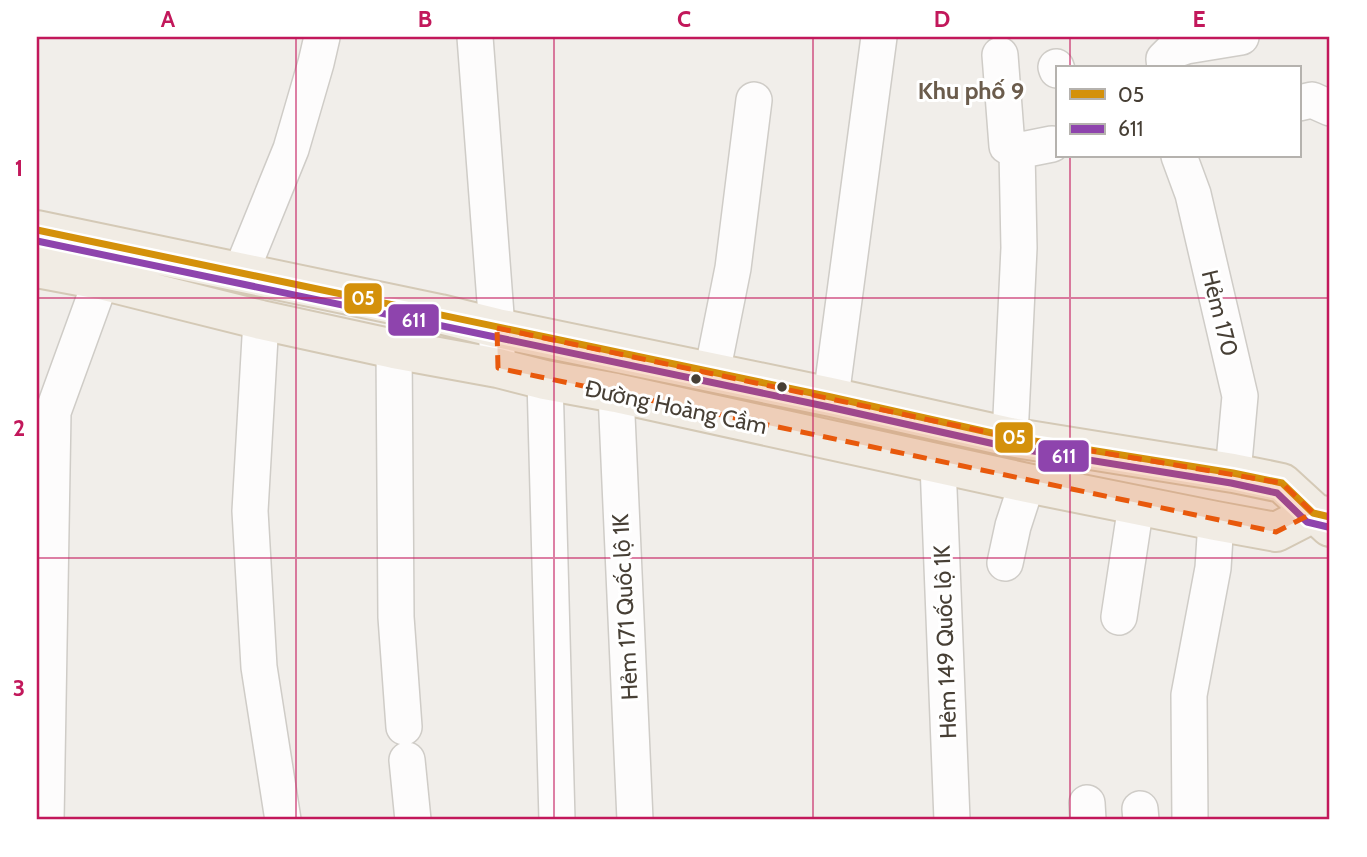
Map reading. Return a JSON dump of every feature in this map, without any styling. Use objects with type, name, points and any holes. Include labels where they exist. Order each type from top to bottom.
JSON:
[{"type":"main road","name":"Đường Hoàng Cầm","points":[[37,230],[1010,437],[1282,483],[1325,519]]},
{"type":"main road","name":"Đường Hoàng Cầm","points":[[37,268],[394,349],[498,368],[1027,483],[1216,521],[1276,532],[1325,519]]},
{"type":"street","points":[[241,272],[291,149],[322,37]]},
{"type":"street","points":[[475,37],[498,368]]},
{"type":"street","points":[[831,397],[879,37]]},
{"type":"street","points":[[1165,66],[1164,59],[1172,51],[1186,46],[1241,37]]},
{"type":"street","points":[[1000,55],[1007,146],[1017,151],[1052,145]]},
{"type":"street","points":[[712,373],[733,268],[754,100]]},
{"type":"street","points":[[1300,103],[1312,100],[1330,108]]},
{"type":"street","points":[[1010,437],[1019,248],[1017,151]]},
{"type":"street","name":"Hẻm 170","points":[[1181,158],[1193,194],[1240,396],[1233,473]]},
{"type":"street","points":[[46,820],[53,412],[101,281]]},
{"type":"street","points":[[261,320],[250,511],[260,667],[283,820]]},
{"type":"street","points":[[394,349],[396,617],[413,820]]},
{"type":"street","points":[[545,380],[557,820]]},
{"type":"street","name":"Hẻm 171 Quốc lộ 1K","points":[[616,393],[635,820]]},
{"type":"street","name":"Hẻm 149 Quốc lộ 1K","points":[[938,464],[953,820]]},
{"type":"street","points":[[1005,563],[1027,483]]},
{"type":"street","points":[[1119,617],[1136,505]]},
{"type":"street","points":[[1190,820],[1189,695],[1213,568],[1216,521]]},
{"type":"highlighted area","points":[[497,328],[1010,437],[1282,483],[1313,513],[1276,532],[498,368]]},
{"type":"transit line","name":"05","points":[[37,230],[1010,437],[1282,483],[1313,513],[1330,517]]},
{"type":"transit line","name":"611","points":[[37,241],[1008,447],[1231,483],[1277,493],[1307,522],[1328,527]]},
{"type":"district","name":"Khu phố 9","points":[[971,91]]}]
